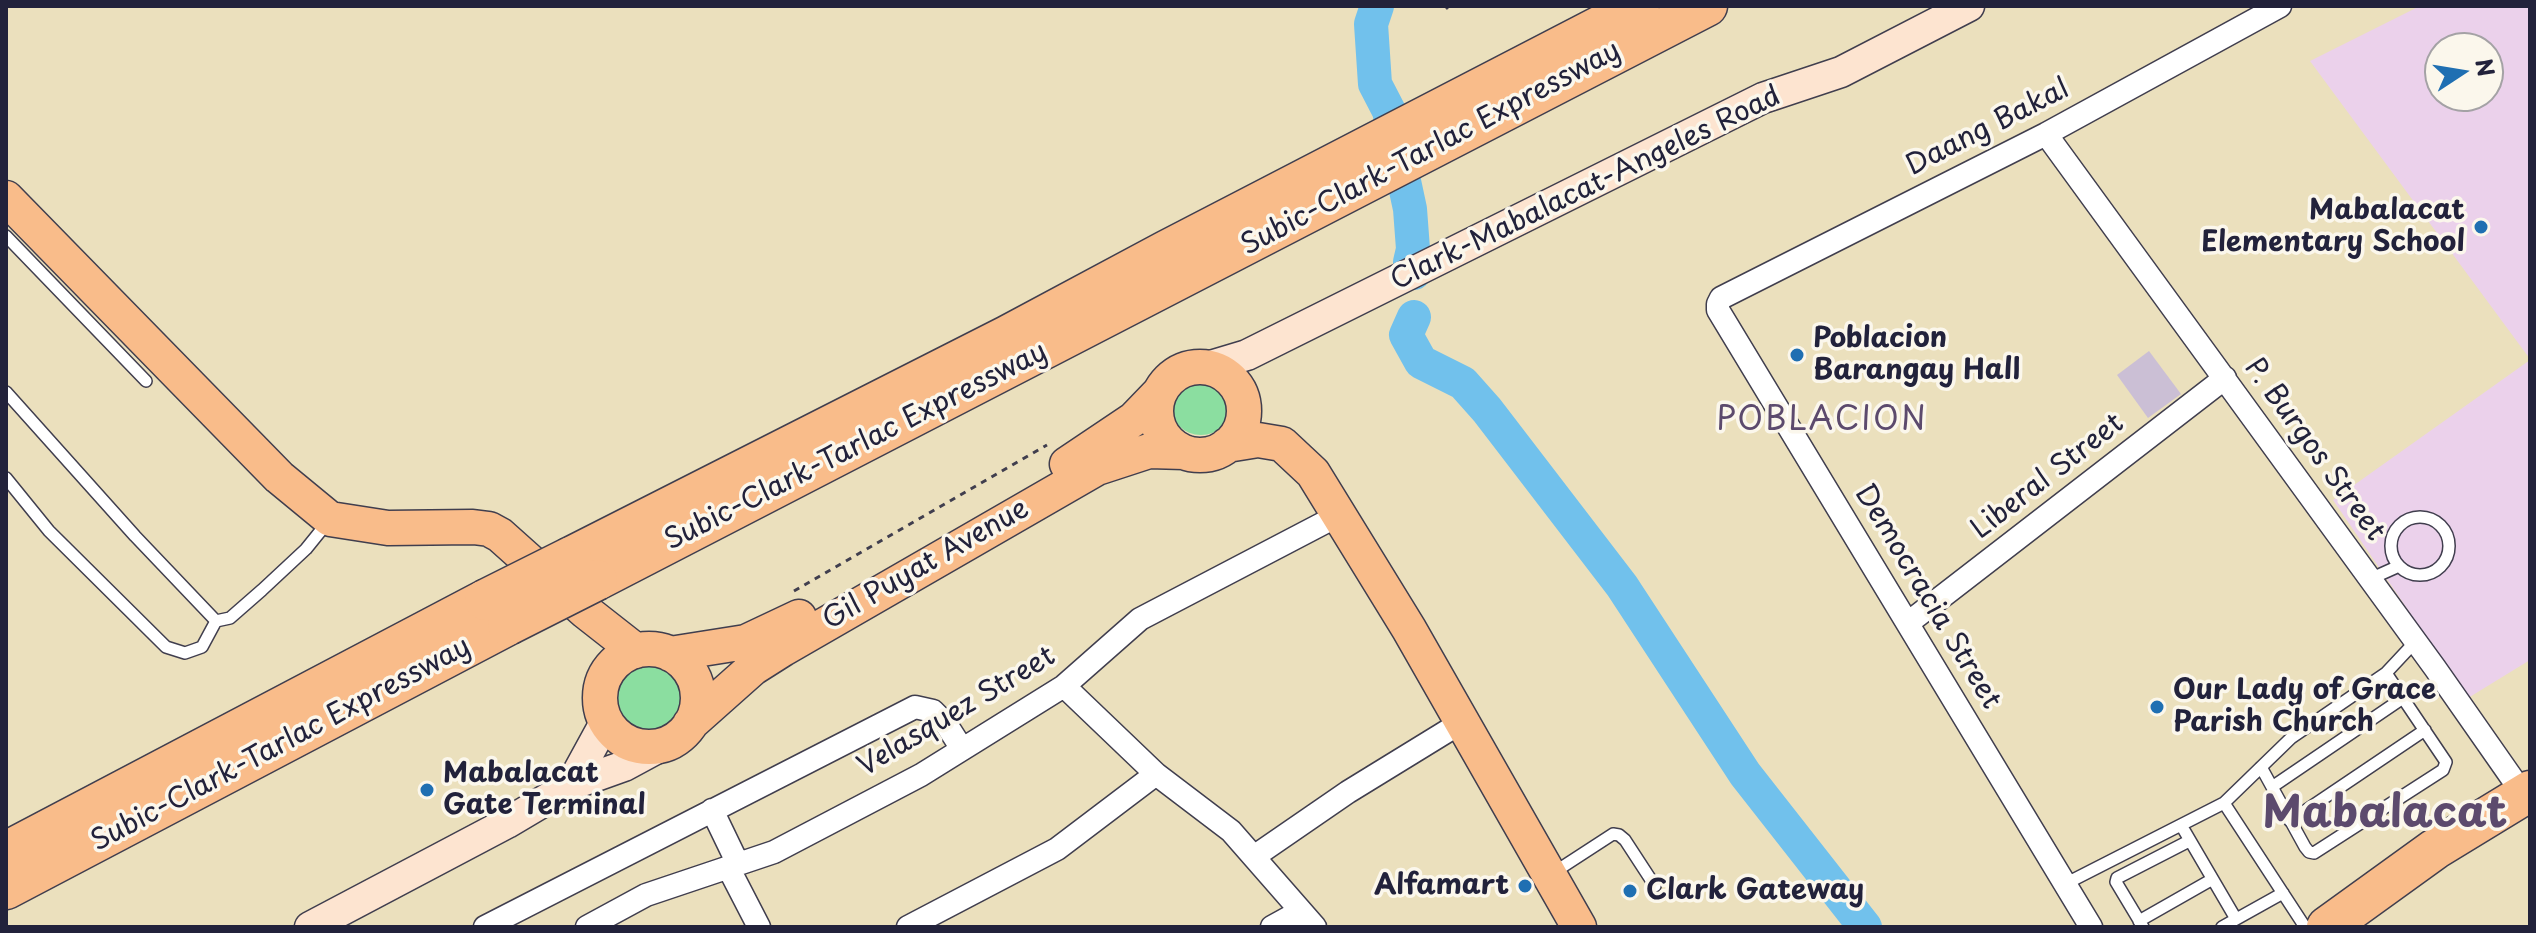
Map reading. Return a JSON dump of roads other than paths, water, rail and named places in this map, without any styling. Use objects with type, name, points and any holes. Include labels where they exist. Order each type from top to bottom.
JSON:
[{"type":"highway","name":"Subic-Clark-Tarlac Expressway","points":[[1477,107],[1639,6]]},
{"type":"highway","name":"Subic-Clark-Tarlac Expressway","points":[[6,852],[584,569],[801,443],[1173,265],[1477,107],[1707,6]]},
{"type":"highway","name":"Subic-Clark-Tarlac Expressway","points":[[6,889],[497,613]]},
{"type":"highway","points":[[2324,926],[2435,849],[2528,797]]},
{"type":"main road","points":[[6,198],[279,477],[330,519],[363,526],[489,529],[500,535],[585,611],[636,651]]},
{"type":"main road","points":[[1236,367],[1180,371],[1161,391],[1156,408],[1159,426],[1169,441],[1184,452],[1211,453],[1227,445],[1258,440],[1282,444],[1291,450]]},
{"type":"main road","points":[[1227,445],[1239,431],[1244,413],[1236,367]]},
{"type":"main road","points":[[1236,367],[1250,399],[1313,473],[1409,629],[1579,927]]},
{"type":"main road","name":"Gil Puyat Avenue","points":[[670,654],[746,642],[775,630],[1095,447],[1134,419],[1161,391]]},
{"type":"main road","name":"Gil Puyat Avenue","points":[[690,724],[753,668],[783,649],[1097,468],[1149,451],[1184,452]]},
{"type":"main road","points":[[450,528],[476,544],[567,618],[589,641],[600,661],[603,707],[620,737],[629,743],[650,747],[673,741],[690,724],[695,714],[697,690],[688,668],[670,654],[648,649],[636,651],[615,662],[608,671],[603,707]]},
{"type":"street","name":"Clark-Mabalacat-Angeles Road","points":[[1236,367],[1763,98],[1841,72],[1969,6]]},
{"type":"street","name":"Daang Bakal","points":[[1721,298],[2046,134],[2280,6]]},
{"type":"street","name":"P. Burgos Street","points":[[2046,134],[2528,797]]},
{"type":"street","name":"Democracia Street","points":[[1721,298],[1718,310],[2065,884],[2084,925]]},
{"type":"street","name":"Liberal Street","points":[[1908,623],[2225,378]]},
{"type":"street","name":"Velasquez Street","points":[[587,927],[646,895],[774,852],[921,775],[1064,686],[1140,619],[1339,515]]},
{"type":"street","points":[[1064,686],[1156,774],[1231,831],[1308,919],[1272,927]]},
{"type":"street","points":[[571,785],[603,707]]},
{"type":"street","points":[[485,927],[915,707],[933,711],[946,724],[962,749]]},
{"type":"street","points":[[1255,856],[1348,792],[1462,722]]},
{"type":"street","points":[[310,927],[494,830],[571,785],[624,766],[661,746]]},
{"type":"street","points":[[908,927],[1057,849],[1156,774]]},
{"type":"street","points":[[712,810],[759,927]]},
{"type":"lane","points":[[6,236],[146,381]]},
{"type":"lane","points":[[6,392],[216,621]]},
{"type":"lane","points":[[6,478],[49,531],[166,647],[185,653],[202,647],[216,621],[230,618],[262,590],[306,549],[330,519]]},
{"type":"lane","points":[[2420,517],[2438,523],[2448,539],[2446,558],[2441,566],[2425,575],[2415,575],[2399,566],[2391,549],[2395,530],[2402,523],[2420,517]]},
{"type":"lane","points":[[2370,579],[2399,566]]},
{"type":"lane","points":[[2065,884],[2224,803],[2291,738],[2386,673],[2415,642]]},
{"type":"lane","points":[[2261,767],[2305,847],[2314,853],[2443,770],[2446,762],[2386,673]]},
{"type":"lane","points":[[2272,787],[2403,698]]},
{"type":"lane","points":[[2290,821],[2425,730]]},
{"type":"lane","points":[[2224,803],[2283,893],[2324,926]]},
{"type":"lane","points":[[2181,825],[2236,919]]},
{"type":"lane","points":[[1550,875],[1613,834],[1625,840],[1655,886]]},
{"type":"lane","points":[[2189,841],[2117,878],[2116,882],[2141,924],[2211,880]]},
{"type":"lane","points":[[2222,927],[2283,893]]},
{"type":"waterway","points":[[1377,6],[1371,24],[1375,84],[1389,111],[1410,209],[1413,249],[1410,262],[1414,273]]},
{"type":"waterway","points":[[1414,317],[1406,335],[1421,362],[1463,383],[1487,410],[1622,586],[1745,774],[1865,927]]},
{"type":"place","name":"Mabalacat Elementary School","points":[[2481,227]]},
{"type":"place","name":"Poblacion Barangay Hall","points":[[1797,355]]},
{"type":"place","name":"Our Lady of Grace Parish Church","points":[[2157,707]]},
{"type":"place","name":"Mabalacat Gate Terminal","points":[[427,790]]},
{"type":"place","name":"Alfamart","points":[[1525,886]]},
{"type":"place","name":"Clark Gateway","points":[[1630,891]]},
{"type":"district","name":"POBLACION","points":[[1822,421]]},
{"type":"district","name":"Mabalacat","points":[[2385,815]]}]
